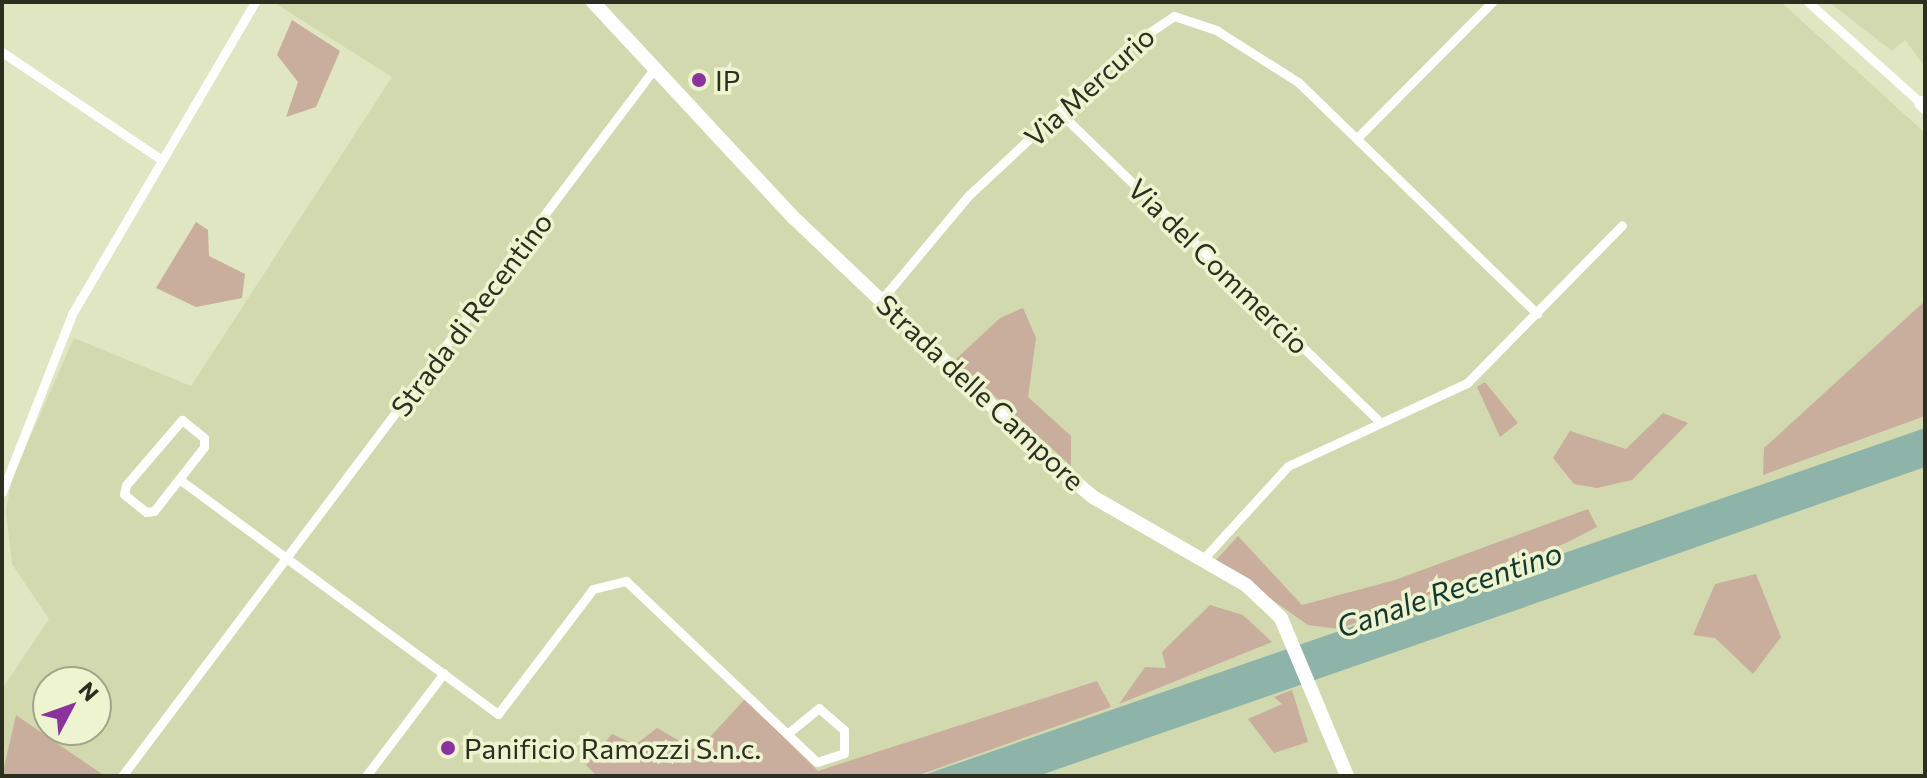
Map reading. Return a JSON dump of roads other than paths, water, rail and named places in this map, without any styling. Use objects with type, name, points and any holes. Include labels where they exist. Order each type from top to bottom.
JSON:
[{"type":"street","points":[[2,492],[72,314],[159,158],[255,2]]},
{"type":"street","name":"Strada delle Campore","points":[[593,2],[654,69],[882,299],[1093,497],[1204,558],[1246,585],[1296,642],[1347,776]]},
{"type":"street","points":[[1357,138],[1492,2]]},
{"type":"street","points":[[1808,2],[1924,105]]},
{"type":"street","name":"Via Mercurio","points":[[882,299],[968,196],[1128,47],[1174,16],[1259,54],[1357,138],[1537,314]]},
{"type":"street","points":[[2,52],[159,158]]},
{"type":"street","name":"Strada di Recentino","points":[[122,776],[654,69]]},
{"type":"street","name":"Via del Commercio","points":[[1059,112],[1379,421]]},
{"type":"street","points":[[1204,558],[1288,466],[1379,421],[1467,383],[1622,225]]},
{"type":"street","points":[[182,420],[204,438],[204,447],[179,479],[154,511],[124,494],[182,420]]},
{"type":"street","points":[[179,479],[498,714],[593,589],[626,581],[817,762],[844,753],[844,730],[819,708],[788,733]]},
{"type":"street","points":[[366,776],[444,673]]},
{"type":"water","points":[[1925,428],[1925,467],[1038,776],[921,776]]},
{"type":"place","name":"IP","points":[[699,80]]},
{"type":"place","name":"Panificio Ramozzi S.n.c.","points":[[448,748]]},
{"type":"water label","name":"Canale Recentino","points":[[1449,589]]}]
